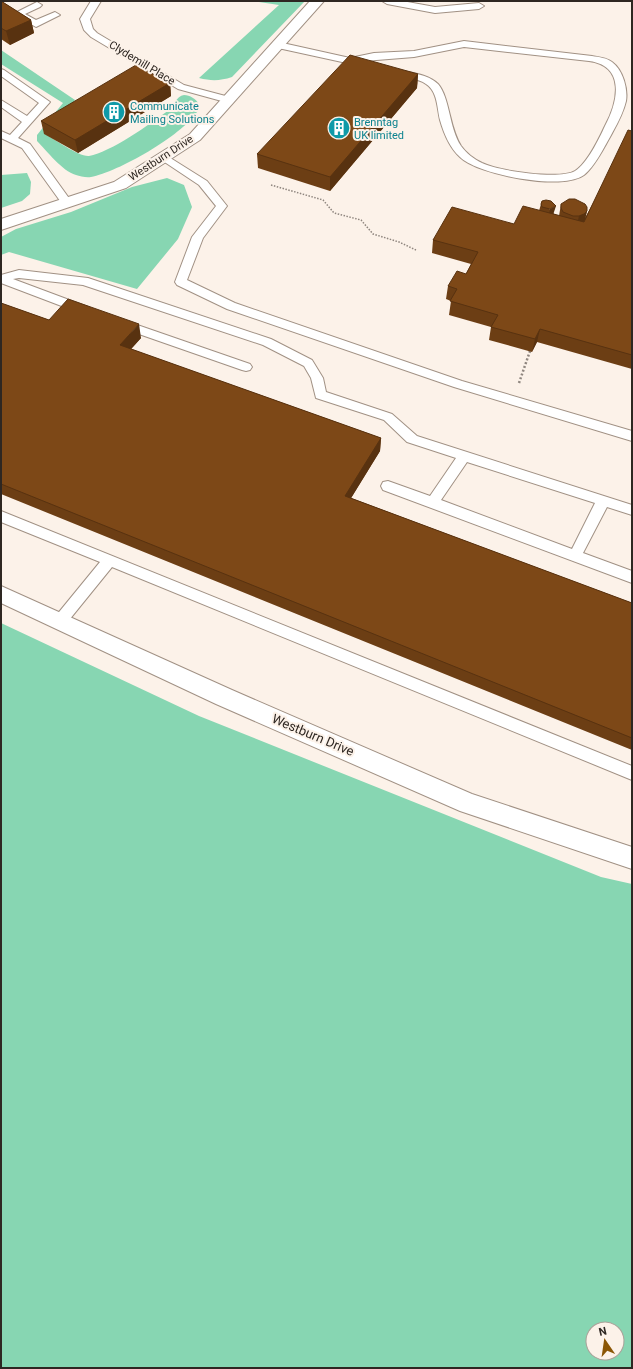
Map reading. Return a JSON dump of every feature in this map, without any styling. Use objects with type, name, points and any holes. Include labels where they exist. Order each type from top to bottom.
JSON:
[{"type":"street","name":"Westburn Drive","points":[[1,225],[120,185],[195,137],[317,1]]},
{"type":"street","name":"Westburn Drive","points":[[1,594],[224,697],[468,803],[632,858]]},
{"type":"lane","name":"Clydemill Place","points":[[96,1],[85,19],[89,30],[94,35],[181,87],[229,100]]},
{"type":"lane","points":[[387,1],[435,10],[479,6]]},
{"type":"lane","points":[[352,60],[374,56],[414,54],[464,44],[586,58],[603,61],[615,70],[620,88],[621,101],[599,148],[582,171],[574,176],[563,178],[524,175],[489,169],[471,162],[460,153],[448,132],[441,101],[434,86],[421,79],[388,70]]},
{"type":"lane","points":[[278,45],[374,66]]},
{"type":"lane","points":[[1,72],[45,102],[12,139]]},
{"type":"lane","points":[[1,103],[28,121]]},
{"type":"lane","points":[[1,134],[26,146],[67,203]]},
{"type":"lane","points":[[164,157],[203,183],[222,206],[198,237],[181,282],[231,306],[458,384],[632,436]]},
{"type":"lane","points":[[1,279],[19,274],[84,281],[267,342],[308,363],[317,378],[320,395],[388,417],[412,439],[632,510]]},
{"type":"lane","points":[[1,279],[92,313]]},
{"type":"lane","points":[[106,318],[246,367]]},
{"type":"lane","points":[[432,502],[464,456]]},
{"type":"lane","points":[[388,486],[632,577]]},
{"type":"lane","points":[[575,556],[603,501]]},
{"type":"lane","points":[[1,516],[632,774]]},
{"type":"lane","points":[[60,621],[110,560]]},
{"type":"path","points":[[271,185],[323,200],[334,213],[361,220],[373,234],[400,242],[416,250]]},
{"type":"path","points":[[522,385],[518,382],[530,351]]},
{"type":"green space","points":[[253,1],[305,1],[232,77],[216,80],[199,78],[279,5]]},
{"type":"green space","points":[[1,50],[75,100],[55,128],[45,134],[73,151],[85,156],[108,149],[130,137],[169,110],[181,96],[184,95],[195,99],[199,104],[197,112],[177,132],[164,142],[132,161],[103,174],[91,177],[76,175],[60,165],[37,141],[37,135],[63,103],[1,64]]},
{"type":"green space","points":[[27,173],[31,182],[30,194],[22,201],[1,208],[1,175]]},
{"type":"green space","points":[[167,178],[184,185],[192,207],[178,239],[137,289],[9,252],[1,255],[1,237],[16,229],[71,212],[132,187]]},
{"type":"green space","points":[[1,623],[199,716],[601,877],[632,884],[632,1368],[1,1368]]},
{"type":"building","points":[[1,1],[31,20],[6,31],[1,28]]},
{"type":"building","name":"Brenntag UK limited","points":[[350,55],[418,74],[330,177],[257,154]]},
{"type":"building","points":[[136,65],[170,83],[75,140],[41,121]]},
{"type":"building","points":[[628,130],[632,131],[632,355],[540,329],[535,339],[491,327],[498,315],[450,301],[457,289],[448,286],[457,271],[466,274],[478,252],[433,240],[452,207],[514,224],[523,206],[584,222]]},
{"type":"building","points":[[569,199],[575,199],[585,204],[587,211],[579,216],[573,216],[563,212],[561,204]]},
{"type":"building","points":[[542,201],[551,201],[556,206],[550,209],[542,207]]},
{"type":"building","points":[[68,299],[139,324],[120,345],[381,438],[345,496],[632,603],[632,738],[1,484],[1,303],[49,320]]},
{"type":"place","name":"Communicate Mailing Solutions","points":[[114,112]]},
{"type":"place","name":"Brenntag UK limited","points":[[339,128]]}]
